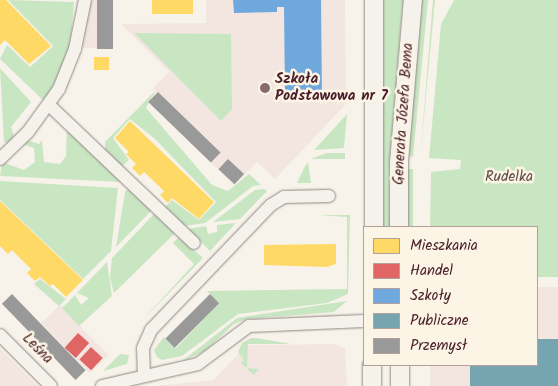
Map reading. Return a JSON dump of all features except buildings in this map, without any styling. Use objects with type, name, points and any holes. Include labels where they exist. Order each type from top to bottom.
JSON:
[{"type":"main road","name":"Generała Józefa Bema","points":[[374,0],[374,226]]},
{"type":"main road","name":"Generała Józefa Bema","points":[[399,226],[399,162],[413,0]]},
{"type":"main road","points":[[372,366],[372,386]]},
{"type":"main road","points":[[400,366],[400,386]]},
{"type":"street","points":[[0,159],[49,105],[69,68],[85,0]]},
{"type":"street","points":[[49,105],[194,243]]},
{"type":"street","points":[[144,376],[143,348],[151,330],[271,205],[284,197],[329,196]]},
{"type":"street","points":[[102,386],[198,364],[249,326],[363,321]]},
{"type":"street","name":"Leśna","points":[[0,336],[51,386]]},
{"type":"shaded area","points":[[83,0],[113,0],[113,48],[83,48]]},
{"type":"shaded area","name":"Szkoła Podstawowa nr 7","points":[[206,0],[345,0],[346,104],[275,179],[257,162],[234,185],[148,102],[157,92],[153,88],[169,72],[121,24],[206,23]]},
{"type":"shaded area","points":[[538,287],[558,287],[558,386],[430,386],[430,366],[538,366]]},
{"type":"shaded area","points":[[60,305],[109,355],[90,373],[41,323]]},
{"type":"shaded area","points":[[334,344],[345,348],[347,386],[156,386],[213,380],[247,345]]},
{"type":"shaded area","points":[[0,349],[38,386],[0,386]]},
{"type":"green space","points":[[8,0],[74,2],[70,51],[45,102],[0,59],[7,45],[30,67],[53,46]]},
{"type":"green space","points":[[383,0],[403,0],[389,168],[390,226],[383,226]]},
{"type":"green space","points":[[422,0],[428,0],[413,157],[408,155]]},
{"type":"green space","points":[[433,0],[435,0],[420,159]]},
{"type":"green space","name":"Rudelka","points":[[454,0],[558,0],[558,277],[538,277],[538,226],[430,226],[431,172],[460,169],[461,160],[429,158],[441,24]]},
{"type":"green space","points":[[134,33],[231,34],[232,109],[221,121]]},
{"type":"green space","points":[[0,68],[31,102],[11,127],[15,139],[11,144],[4,142]]},
{"type":"green space","points":[[156,90],[146,108],[212,185],[228,191],[249,174],[261,185],[253,186],[205,223],[184,226],[165,207],[172,200],[199,220],[216,202],[155,139],[130,119],[113,138],[129,160],[122,166],[105,150],[105,142]]},
{"type":"green space","points":[[347,114],[344,148],[314,150]]},
{"type":"green space","points":[[67,128],[121,182],[0,176],[2,162],[24,170],[35,162],[34,148],[23,144],[26,140],[39,144],[42,140],[44,162],[60,164],[66,156]]},
{"type":"green space","points":[[326,153],[345,153],[345,159],[311,159]]},
{"type":"green space","points":[[308,162],[311,183],[297,183],[304,168]]},
{"type":"green space","points":[[407,169],[413,169],[413,226],[407,226]]},
{"type":"green space","points":[[0,181],[118,188],[111,251],[83,279],[0,200]]},
{"type":"green space","points":[[128,189],[152,210],[116,247],[125,192]]},
{"type":"green space","points":[[264,189],[267,191],[240,219],[213,222],[255,190]]},
{"type":"green space","points":[[155,213],[175,233],[114,293],[110,278],[112,258]]},
{"type":"green space","points":[[318,215],[350,215],[348,294],[327,303],[238,314],[182,356],[162,360],[157,357],[154,350],[164,337],[176,348],[219,303],[207,291],[347,289],[347,217]]},
{"type":"green space","points":[[236,223],[210,251],[188,229],[206,226],[208,234],[217,232],[217,225]]},
{"type":"green space","points":[[179,237],[203,258],[140,323],[194,264],[173,243]]},
{"type":"green space","points":[[107,262],[112,296],[79,326],[62,308],[75,295],[81,305],[89,298],[77,293]]},
{"type":"green space","points":[[40,279],[66,299],[59,306],[34,284]]},
{"type":"green space","points":[[347,301],[334,312],[247,319],[234,324],[205,351],[181,362],[237,318]]},
{"type":"green space","points":[[251,338],[291,344],[248,344],[247,368],[259,369],[254,375],[241,363],[244,360],[238,352],[242,343]]},
{"type":"green space","points":[[120,354],[129,355],[127,364],[103,371]]},
{"type":"place","name":"Szkoła Podstawowa nr 7","points":[[265,88]]}]
